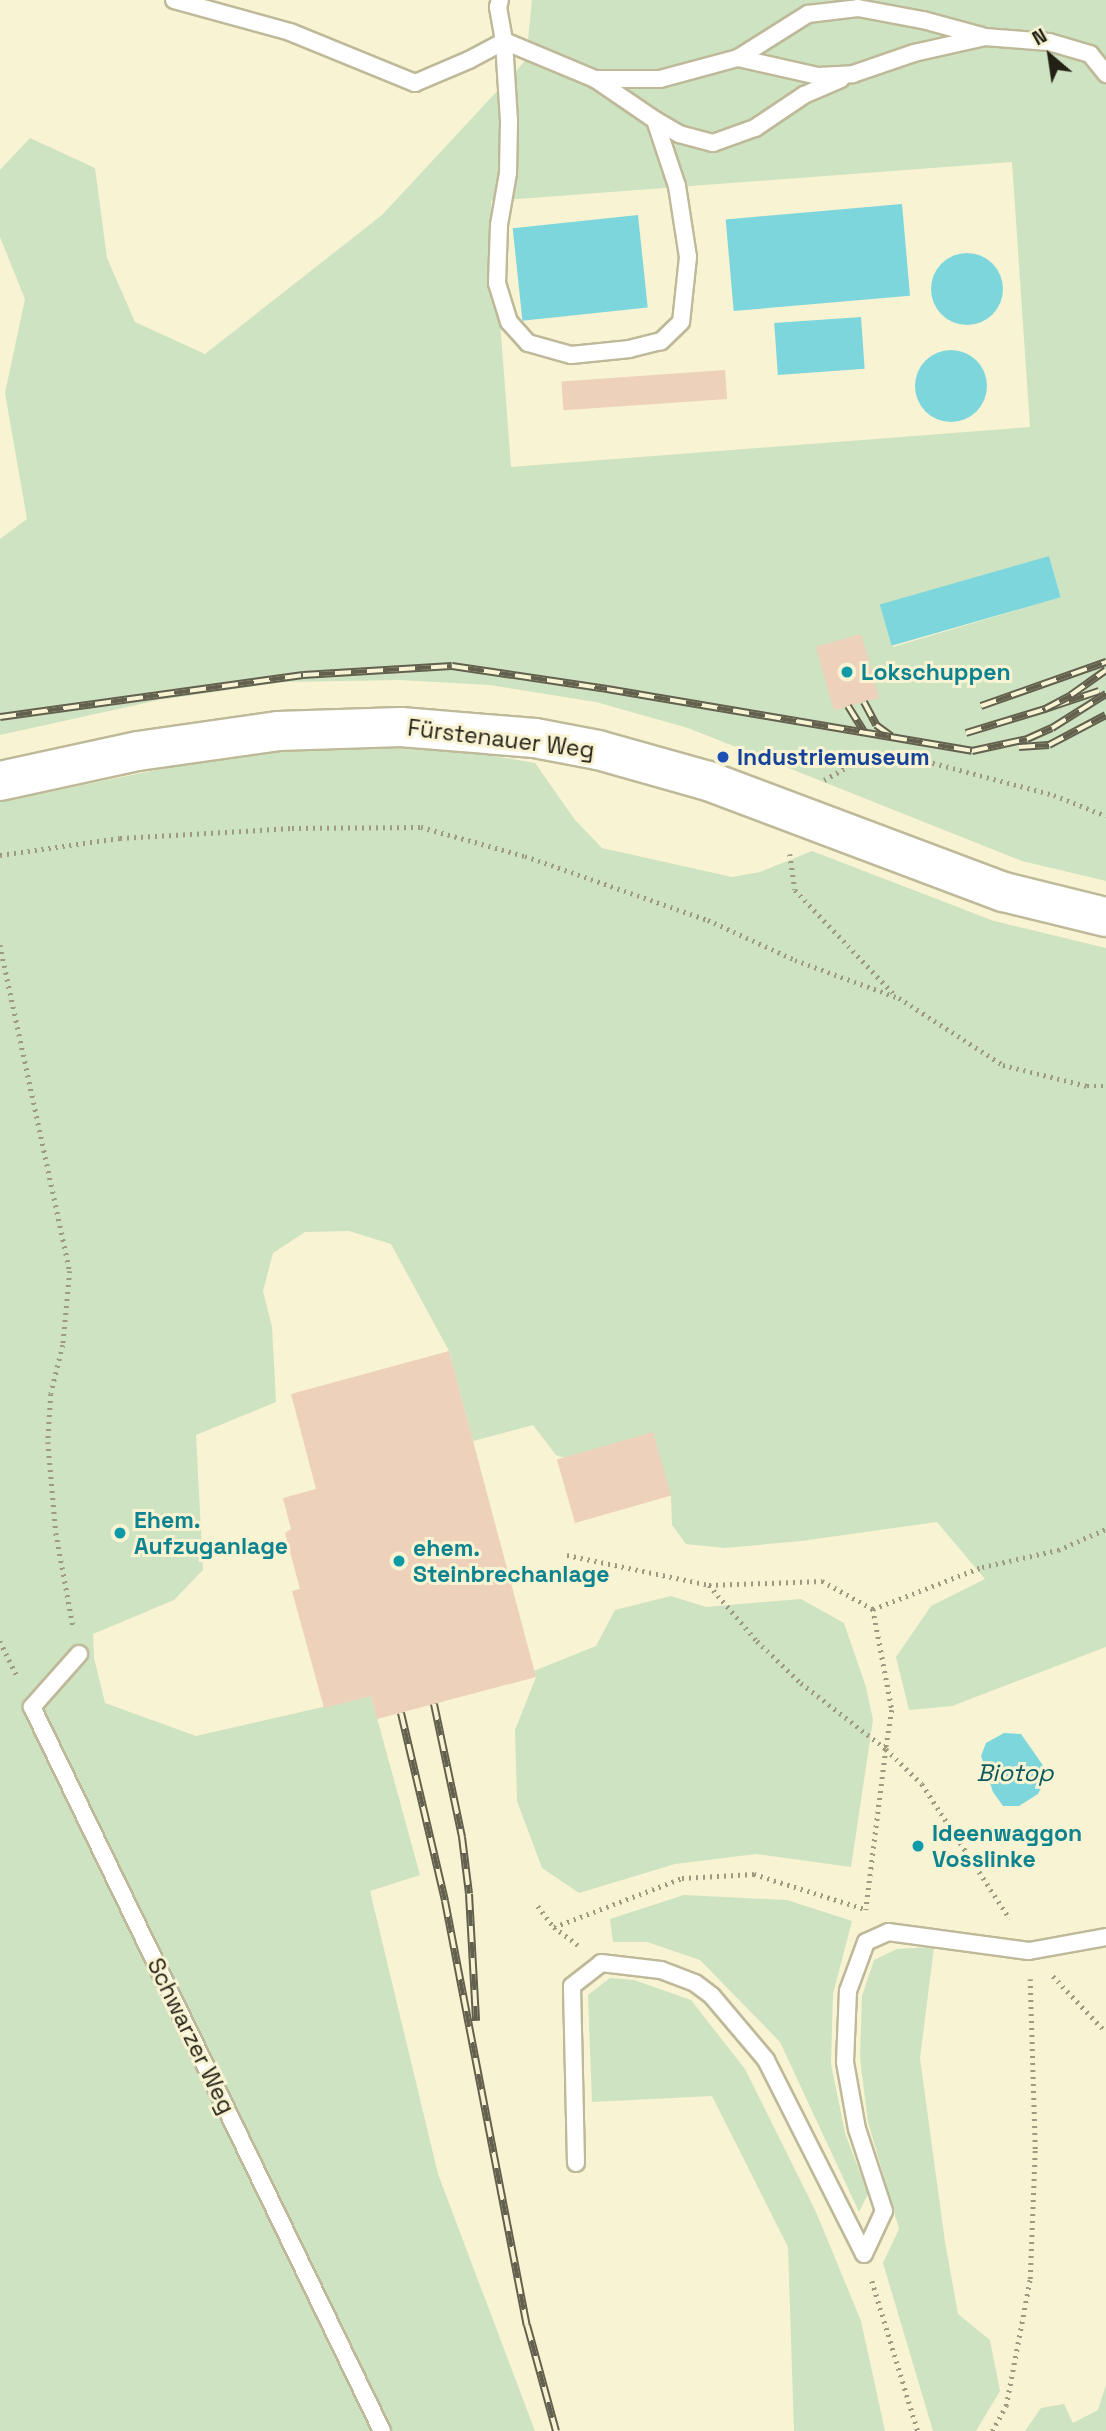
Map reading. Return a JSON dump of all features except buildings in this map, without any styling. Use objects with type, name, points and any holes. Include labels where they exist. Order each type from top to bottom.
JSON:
[{"type":"street","name":"Fürstenauer Weg","points":[[0,781],[209,738],[278,730],[401,727],[508,735],[598,750],[708,781],[1004,891],[1106,917]]},
{"type":"lane","points":[[174,0],[290,32],[415,83],[469,60],[504,41]]},
{"type":"lane","points":[[500,0],[498,8],[504,41],[508,93],[508,173],[499,225],[497,282],[509,322],[528,343],[571,355],[631,349],[661,341],[681,322],[688,257],[677,186],[655,120]]},
{"type":"lane","points":[[595,79],[660,79],[738,58],[808,14],[858,8],[923,20],[985,37],[1049,42],[1090,54],[1106,74]]},
{"type":"lane","points":[[504,41],[595,79],[679,134],[713,143],[755,128],[804,95],[853,74],[914,53],[985,37]]},
{"type":"lane","points":[[738,58],[818,76],[853,74]]},
{"type":"lane","points":[[32,1707],[79,1654]]},
{"type":"lane","name":"Schwarzer Weg","points":[[32,1707],[382,2431]]},
{"type":"lane","points":[[864,2254],[884,2211],[857,2129],[845,2062],[848,1991],[866,1942],[888,1932],[1029,1951],[1106,1937]]},
{"type":"lane","points":[[576,2162],[572,1986],[601,1963],[661,1970],[695,1983],[712,1996],[766,2060],[864,2254]]},
{"type":"path","points":[[820,782],[863,758],[926,761],[1054,795],[1106,816]]},
{"type":"path","points":[[790,811],[789,864],[794,890],[899,999]]},
{"type":"path","points":[[0,855],[120,838],[292,828],[421,827],[525,856],[708,919],[795,960],[899,999],[1003,1065],[1087,1086],[1106,1086]]},
{"type":"path","points":[[0,945],[70,1271],[62,1345],[51,1394],[48,1442],[56,1533],[79,1654]]},
{"type":"path","points":[[567,1555],[709,1585],[822,1581],[873,1609],[982,1567],[1058,1550],[1106,1529]]},
{"type":"path","points":[[709,1585],[757,1641],[801,1683],[886,1749],[922,1784],[975,1861],[1029,1951],[1106,2032]]},
{"type":"path","points":[[866,1942],[866,1909],[892,1710],[873,1609]]},
{"type":"path","points":[[0,1641],[32,1707]]},
{"type":"path","points":[[554,1927],[682,1878],[754,1874],[866,1909]]},
{"type":"path","points":[[538,1906],[554,1927],[601,1963]]},
{"type":"path","points":[[992,2431],[1006,2406],[1030,2279],[1035,2149],[1029,1951]]},
{"type":"path","points":[[864,2254],[918,2431]]},
{"type":"green space","points":[[532,0],[1106,0],[1106,881],[1022,861],[688,728],[596,702],[490,685],[400,680],[284,682],[159,700],[0,735],[0,539],[27,519],[5,393],[25,299],[0,237],[0,170],[30,138],[95,168],[107,258],[135,322],[205,354],[382,215],[526,60]],"holes":[[[1012,162],[1030,427],[511,467],[491,201]],[[1049,556],[1061,597],[893,647],[882,607]]]},
{"type":"green space","points":[[402,748],[465,751],[535,763],[575,820],[602,848],[732,877],[760,872],[812,851],[994,921],[1106,948],[1106,1647],[952,1706],[909,1710],[896,1657],[931,1606],[985,1579],[937,1522],[801,1541],[725,1548],[686,1544],[672,1525],[671,1496],[556,1455],[533,1425],[473,1441],[449,1351],[391,1244],[349,1231],[305,1232],[273,1253],[263,1291],[272,1327],[276,1402],[196,1435],[203,1570],[174,1600],[93,1634],[94,1658],[105,1703],[196,1736],[371,1696],[420,1875],[370,1891],[438,2174],[535,2431],[0,2431],[0,802],[210,759],[281,752]]},
{"type":"green space","points":[[671,1596],[706,1607],[801,1599],[844,1623],[866,1687],[873,1720],[851,1867],[756,1854],[675,1864],[579,1893],[542,1868],[517,1801],[515,1730],[536,1677],[534,1671],[596,1646],[615,1610]]},
{"type":"green space","points":[[684,1895],[787,1900],[852,1921],[833,1994],[831,2064],[845,2133],[868,2194],[859,2212],[780,2042],[700,1960],[647,1942],[613,1942],[610,1919]]},
{"type":"green space","points":[[934,1947],[920,2058],[945,2242],[958,2314],[990,2340],[1000,2391],[976,2431],[933,2431],[883,2263],[899,2229],[868,2122],[860,2058],[862,1996],[874,1960],[897,1949]]},
{"type":"green space","points":[[610,1978],[634,1980],[691,2000],[745,2069],[816,2212],[861,2321],[885,2431],[794,2431],[788,2247],[712,2096],[592,2102],[588,1995]]},
{"type":"green space","points":[[1106,2385],[1106,2431],[1025,2431],[1041,2408],[1064,2404],[1073,2423],[1098,2410]]},
{"type":"water","points":[[902,204],[910,296],[734,311],[726,219]]},
{"type":"water","points":[[638,215],[648,307],[522,321],[513,228]]},
{"type":"water","points":[[967,253],[987,259],[997,269],[1003,289],[997,309],[987,319],[967,325],[947,319],[937,309],[931,289],[937,269],[947,259]]},
{"type":"water","points":[[861,317],[865,369],[778,375],[774,323]]},
{"type":"water","points":[[951,350],[971,356],[981,366],[987,386],[981,406],[971,416],[951,422],[931,416],[921,406],[915,386],[921,366],[931,356]]},
{"type":"water","points":[[1049,556],[1061,597],[892,646],[880,605]]},
{"type":"water","name":"Biotop","points":[[1004,1733],[1021,1734],[1042,1764],[1046,1778],[1038,1794],[1019,1806],[1003,1806],[993,1792],[981,1756],[986,1743]]},
{"type":"railway","points":[[981,706],[1106,662]]},
{"type":"railway","points":[[0,717],[303,675],[452,666],[607,689],[972,751],[1027,739],[1052,728],[1106,694]]},
{"type":"railway","points":[[1099,691],[1045,709],[1071,695],[1106,670]]},
{"type":"railway","points":[[864,702],[876,725],[891,736]]},
{"type":"railway","points":[[848,706],[865,733]]},
{"type":"railway","points":[[966,733],[1045,709]]},
{"type":"railway","points":[[1019,747],[1049,745],[1106,715]]},
{"type":"railway","points":[[434,1704],[462,1837],[469,1894],[476,2021]]},
{"type":"railway","points":[[401,1713],[445,1901],[527,2325],[556,2431]]},
{"type":"place","name":"Lokschuppen","points":[[847,672]]},
{"type":"place","name":"Industriemuseum","points":[[723,757]]},
{"type":"place","name":"Ehem. Aufzuganlage","points":[[120,1533]]},
{"type":"place","name":"ehem. Steinbrechanlage","points":[[399,1561]]},
{"type":"place","name":"Ideenwaggon Vosslinke","points":[[918,1846]]}]
